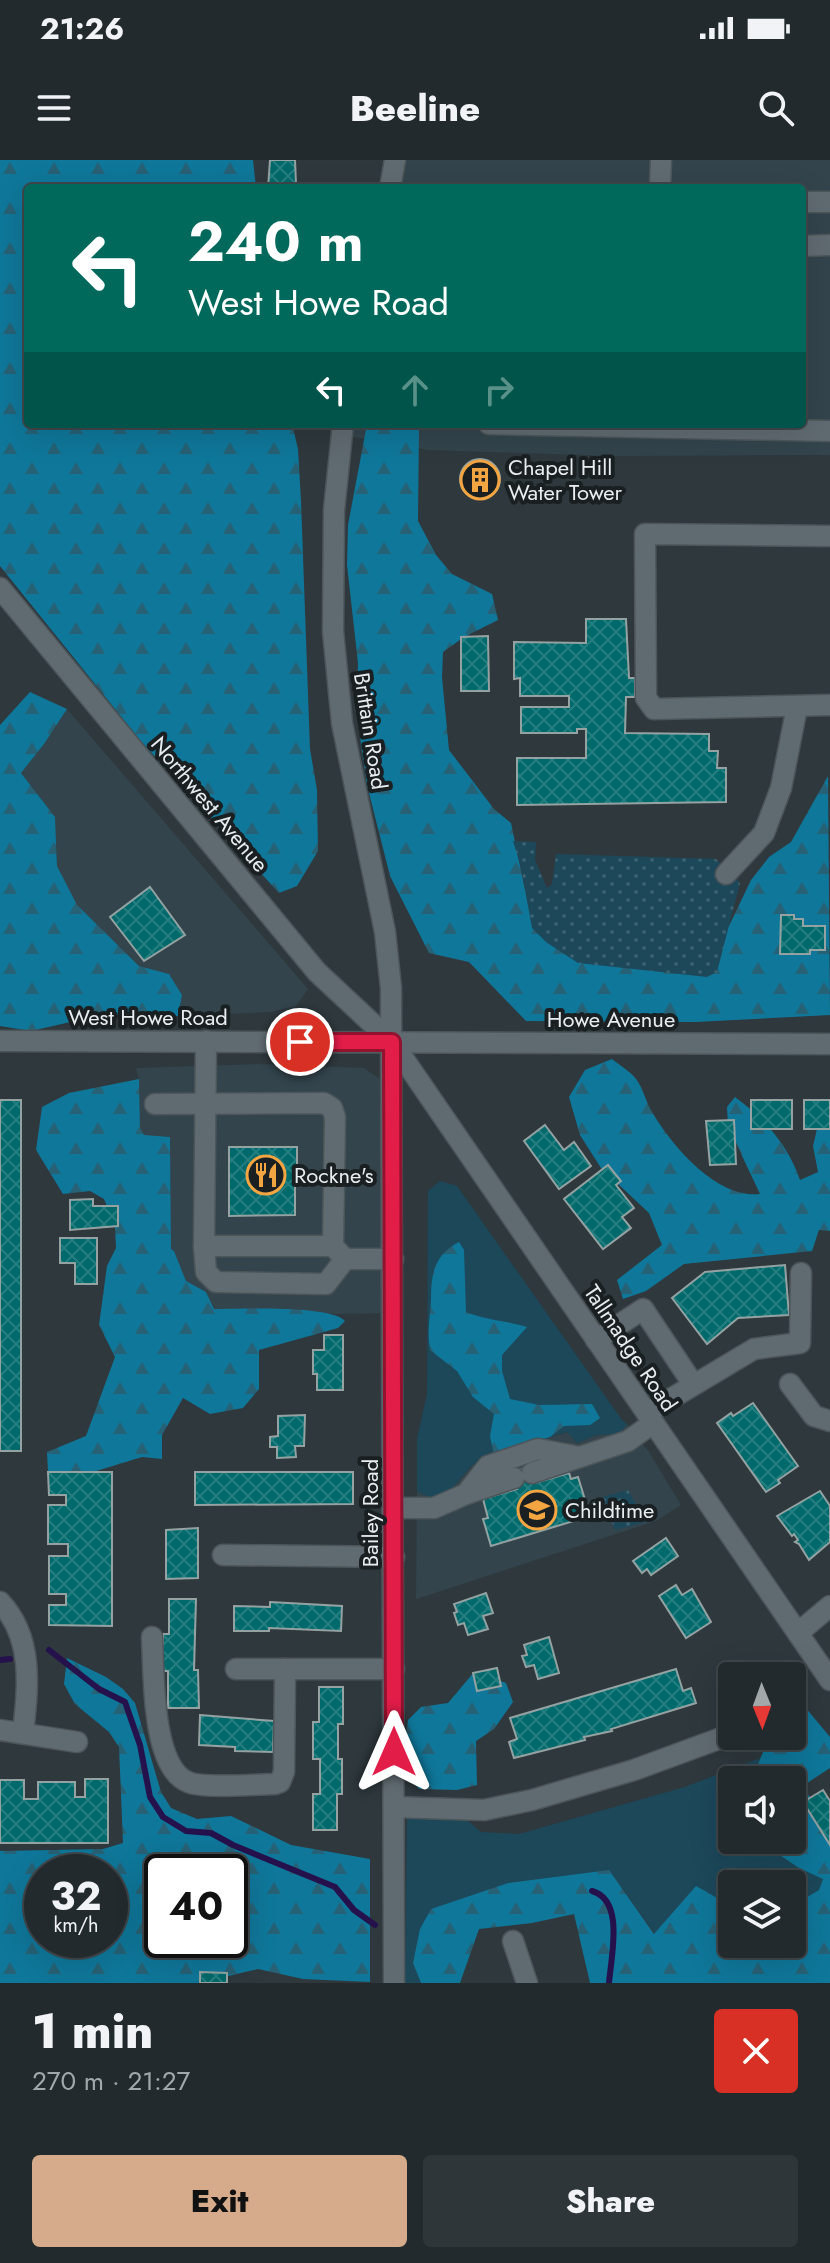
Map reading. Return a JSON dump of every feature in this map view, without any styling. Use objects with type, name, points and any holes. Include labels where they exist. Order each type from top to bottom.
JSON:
[{"type":"street","points":[[391,184],[395,160]]},
{"type":"street","points":[[660,184],[661,160]]},
{"type":"street","points":[[806,202],[830,202]]},
{"type":"street","points":[[806,246],[830,245]]},
{"type":"street","name":"Brittain Road","points":[[343,428],[334,510],[333,631],[348,755],[385,932],[391,988],[392,1042]]},
{"type":"street","points":[[684,428],[830,431]]},
{"type":"street","points":[[830,536],[645,534],[646,698],[654,709],[830,705]]},
{"type":"street","name":"Northwest Avenue","points":[[0,588],[317,972],[392,1042]]},
{"type":"street","points":[[726,874],[764,833],[781,788],[797,707]]},
{"type":"street","name":"West Howe Road","points":[[0,1041],[392,1042]]},
{"type":"street","points":[[155,1104],[205,1104],[324,1103],[332,1108],[335,1117],[339,1252],[326,1284],[216,1282],[206,1272],[204,1246],[205,1104],[206,1041]]},
{"type":"street","name":"Howe Avenue","points":[[392,1042],[830,1044]]},
{"type":"street","name":"Bailey Road","points":[[392,1042],[394,1983]]},
{"type":"street","name":"Tallmadge Road","points":[[392,1042],[830,1680]]},
{"type":"street","points":[[204,1246],[339,1252],[393,1259]]},
{"type":"street","points":[[394,1508],[434,1508],[466,1494],[628,1441],[650,1418],[693,1384],[754,1349],[800,1343],[801,1273]]},
{"type":"street","points":[[596,1340],[643,1309],[693,1384]]},
{"type":"street","points":[[790,1384],[814,1416],[830,1421]]},
{"type":"street","points":[[466,1494],[488,1466],[538,1449],[580,1457]]},
{"type":"street","points":[[223,1555],[394,1557]]},
{"type":"street","points":[[0,1602],[15,1618],[24,1647],[28,1685],[23,1733]]},
{"type":"street","points":[[798,1633],[830,1606]]},
{"type":"street","points":[[152,1637],[159,1731],[170,1762],[188,1782],[280,1782],[284,1772],[285,1669]]},
{"type":"street","points":[[236,1669],[394,1669]]},
{"type":"street","points":[[0,1730],[77,1742]]},
{"type":"street","points":[[394,1807],[484,1810],[532,1800],[634,1770],[718,1739]]},
{"type":"street","points":[[513,1941],[527,1983]]},
{"type":"shaded area","points":[[395,160],[830,160],[830,455],[613,456],[428,450],[342,435],[343,428],[806,428],[806,184],[391,184]]},
{"type":"shaded area","points":[[67,709],[308,989],[296,1006],[271,1012],[178,1016],[182,995],[169,974],[139,966],[76,905],[57,866],[55,817],[21,773]]},
{"type":"shaded area","points":[[513,841],[536,842],[535,860],[547,888],[552,884],[556,854],[716,859],[740,883],[717,972],[707,977],[578,963],[546,942],[532,928]]},
{"type":"shaded area","points":[[256,1064],[364,1068],[384,1082],[386,1313],[214,1309],[206,1292],[186,1281],[171,1249],[170,1137],[144,1136],[140,1128],[136,1068]]},
{"type":"shaded area","points":[[440,1181],[457,1186],[627,1424],[620,1434],[596,1435],[577,1443],[567,1432],[484,1458],[471,1466],[444,1498],[435,1500],[417,1491],[417,1439],[427,1394],[428,1191]]},
{"type":"shaded area","points":[[627,1424],[649,1452],[681,1505],[656,1521],[416,1599],[417,1491],[435,1500],[444,1498],[471,1466],[484,1458],[568,1432],[577,1443],[596,1435],[619,1434]]},
{"type":"shaded area","points":[[628,1490],[646,1522],[615,1530],[603,1497]]},
{"type":"shaded area","points":[[760,1758],[757,1766],[739,1766]]},
{"type":"shaded area","points":[[718,1774],[718,1854],[778,1854],[804,1870],[718,1870],[718,1900],[655,1934],[609,1870],[508,1883],[431,1909],[413,1962],[421,1983],[405,1983],[407,1819],[466,1819],[481,1832],[519,1834],[685,1787]]},
{"type":"shaded area","points":[[806,1871],[823,1878],[819,1890],[806,1898]]},
{"type":"green space","points":[[0,160],[253,160],[256,184],[24,184],[24,428],[293,428],[298,449],[310,749],[317,790],[318,851],[297,886],[279,893],[140,740],[0,566]]},
{"type":"green space","points":[[366,428],[419,428],[418,521],[436,555],[452,574],[492,594],[498,620],[464,637],[443,652],[442,677],[449,750],[494,809],[511,823],[533,928],[729,926],[751,880],[769,857],[791,842],[828,776],[830,1015],[696,1022],[526,1021],[469,962],[429,953],[390,876],[367,785],[357,703],[358,663],[347,565],[348,525]]},
{"type":"green space","points":[[30,692],[67,709],[21,773],[55,817],[57,866],[77,905],[139,966],[169,974],[182,995],[178,1016],[101,1015],[31,1031],[0,1026],[0,725]]},
{"type":"green space","points":[[612,1059],[636,1079],[652,1112],[671,1140],[697,1168],[728,1188],[760,1194],[728,1126],[727,1107],[735,1097],[774,1134],[789,1155],[800,1180],[818,1172],[813,1146],[817,1129],[830,1128],[830,1231],[819,1230],[812,1251],[684,1264],[646,1291],[623,1299],[617,1280],[662,1245],[649,1213],[601,1168],[580,1135],[569,1097],[585,1070]]},
{"type":"green space","points":[[139,1079],[140,1128],[144,1135],[170,1137],[171,1249],[186,1281],[206,1292],[214,1309],[304,1310],[322,1312],[345,1321],[338,1328],[259,1350],[259,1389],[243,1408],[210,1414],[183,1398],[162,1435],[162,1459],[142,1457],[93,1472],[48,1472],[47,1452],[86,1436],[115,1357],[99,1325],[107,1266],[116,1248],[115,1225],[104,1199],[90,1191],[63,1194],[36,1150],[42,1107],[69,1093]]},
{"type":"green space","points":[[459,1242],[464,1250],[466,1312],[527,1327],[502,1355],[502,1371],[510,1399],[539,1405],[592,1404],[600,1418],[590,1425],[564,1426],[550,1437],[494,1455],[490,1436],[494,1414],[473,1397],[457,1371],[430,1350],[433,1274],[439,1259]]},
{"type":"green space","points":[[67,1658],[106,1677],[123,1689],[135,1703],[161,1792],[171,1808],[197,1819],[231,1816],[291,1845],[370,1859],[370,1982],[303,1979],[258,1969],[198,1983],[0,1983],[0,1851],[103,1849],[123,1843],[119,1747],[109,1732],[75,1704],[64,1684]]},
{"type":"green space","points":[[475,1671],[506,1683],[513,1702],[494,1729],[476,1741],[477,1785],[457,1790],[419,1789],[405,1772],[408,1720],[421,1707],[448,1703]]},
{"type":"green space","points":[[806,1708],[830,1737],[830,1768],[806,1784],[806,1766],[757,1766],[764,1750],[806,1750]]},
{"type":"green space","points":[[806,1793],[830,1819],[830,1983],[590,1983],[574,1914],[479,1929],[460,1983],[421,1983],[413,1963],[420,1929],[431,1909],[508,1883],[609,1870],[654,1934],[696,1886],[718,1899],[718,1958],[806,1958],[806,1898],[819,1890],[823,1879],[778,1854],[806,1854]]},
{"type":"building","points":[[270,160],[295,160],[296,184],[268,184]]},
{"type":"building","name":"Chapel Hill Water Tower","points":[[480,459],[494,465],[500,479],[494,493],[480,499],[466,493],[460,479],[466,465]]},
{"type":"building","points":[[586,619],[626,619],[629,678],[635,678],[635,697],[626,697],[625,733],[709,734],[709,751],[718,751],[717,768],[726,768],[726,802],[517,805],[517,758],[586,758],[586,729],[577,729],[577,733],[521,733],[521,707],[569,707],[569,696],[520,696],[520,678],[514,679],[514,642],[586,643]]},
{"type":"building","points":[[488,636],[489,691],[461,691],[461,637]]},
{"type":"building","points":[[150,887],[185,935],[144,961],[110,917]]},
{"type":"building","points":[[781,915],[803,919],[803,926],[825,926],[825,950],[810,950],[810,954],[780,954]]},
{"type":"building","points":[[0,1100],[21,1100],[21,1451],[0,1451]]},
{"type":"building","points":[[751,1100],[792,1100],[792,1129],[751,1129]]},
{"type":"building","points":[[804,1100],[830,1100],[830,1129],[804,1129]]},
{"type":"building","points":[[734,1120],[736,1164],[710,1165],[706,1121]]},
{"type":"building","points":[[545,1125],[564,1150],[574,1142],[591,1166],[559,1189],[524,1141]]},
{"type":"building","name":"Rockne's","points":[[229,1147],[297,1147],[297,1167],[304,1167],[303,1184],[295,1183],[295,1215],[229,1216]]},
{"type":"building","points":[[608,1165],[621,1181],[616,1185],[634,1208],[622,1217],[631,1228],[603,1249],[564,1199]]},
{"type":"building","points":[[93,1199],[93,1206],[118,1206],[118,1226],[70,1230],[70,1200]]},
{"type":"building","points":[[60,1238],[97,1238],[97,1284],[75,1284],[75,1263],[60,1263]]},
{"type":"building","points":[[785,1265],[789,1315],[738,1318],[707,1344],[672,1298],[705,1272]]},
{"type":"building","points":[[324,1335],[343,1335],[343,1390],[317,1390],[313,1350],[324,1350]]},
{"type":"building","points":[[753,1403],[798,1466],[766,1492],[717,1423]]},
{"type":"building","points":[[305,1415],[304,1446],[295,1446],[296,1457],[277,1458],[277,1447],[270,1447],[270,1437],[278,1436],[278,1416]]},
{"type":"building","name":"Childtime","points":[[530,1467],[535,1483],[569,1473],[571,1479],[578,1477],[590,1516],[491,1546],[483,1519],[488,1518],[483,1499],[517,1489],[512,1472]]},
{"type":"building","points":[[48,1472],[112,1472],[112,1626],[49,1625],[49,1605],[66,1605],[66,1594],[49,1594],[49,1556],[68,1556],[68,1544],[48,1544],[48,1505],[66,1505],[66,1495],[49,1495]]},
{"type":"building","points":[[195,1472],[353,1472],[353,1504],[195,1505]]},
{"type":"building","points":[[820,1491],[830,1506],[830,1542],[809,1560],[795,1542],[798,1540],[794,1534],[792,1536],[777,1516]]},
{"type":"building","points":[[198,1528],[198,1578],[166,1579],[166,1530]]},
{"type":"building","points":[[666,1538],[678,1556],[651,1575],[647,1569],[642,1573],[633,1561]]},
{"type":"building","points":[[676,1585],[682,1595],[692,1589],[711,1622],[686,1638],[659,1596]]},
{"type":"building","points":[[486,1593],[493,1613],[483,1616],[488,1629],[468,1635],[464,1623],[458,1625],[454,1604]]},
{"type":"building","points":[[169,1599],[196,1599],[194,1670],[198,1670],[199,1708],[168,1708],[168,1671],[163,1671],[163,1634],[169,1634]]},
{"type":"building","points":[[270,1602],[342,1606],[341,1631],[269,1628],[269,1631],[234,1631],[234,1606],[270,1607]]},
{"type":"building","points":[[549,1637],[559,1673],[538,1679],[534,1665],[526,1667],[522,1656],[527,1655],[524,1645]]},
{"type":"building","points":[[497,1668],[501,1686],[477,1691],[473,1673]]},
{"type":"building","points":[[676,1669],[683,1691],[691,1688],[696,1703],[584,1737],[585,1740],[514,1758],[509,1742],[517,1739],[510,1718]]},
{"type":"building","points":[[319,1687],[343,1687],[343,1724],[338,1724],[342,1794],[337,1794],[337,1830],[313,1830],[313,1794],[320,1794],[320,1759],[313,1759],[313,1722],[319,1722]]},
{"type":"building","points":[[200,1715],[274,1721],[273,1752],[235,1751],[235,1747],[199,1745]]},
{"type":"building","points":[[85,1779],[108,1779],[108,1843],[0,1843],[0,1780],[24,1780],[24,1799],[38,1799],[38,1782],[75,1782],[75,1797],[85,1797]]},
{"type":"building","points":[[823,1790],[830,1801],[830,1845],[806,1807],[806,1800]]},
{"type":"building","points":[[200,1972],[227,1973],[227,1983],[200,1983]]},
{"type":"waterway","points":[[49,1650],[99,1689],[125,1702],[140,1745],[150,1797],[163,1817],[186,1831],[211,1833],[335,1887],[354,1910],[375,1925]]},
{"type":"waterway","points":[[0,1660],[10,1659]]},
{"type":"waterway","points":[[592,1891],[602,1896],[612,1917],[614,1931],[609,1983]]},
{"type":"place","name":"Chapel Hill Water Tower","points":[[480,480]]},
{"type":"place","name":"Rockne's","points":[[266,1175]]},
{"type":"place","name":"Childtime","points":[[537,1510]]},
{"type":"route","points":[[300,1042],[392,1042],[394,1752]]}]
